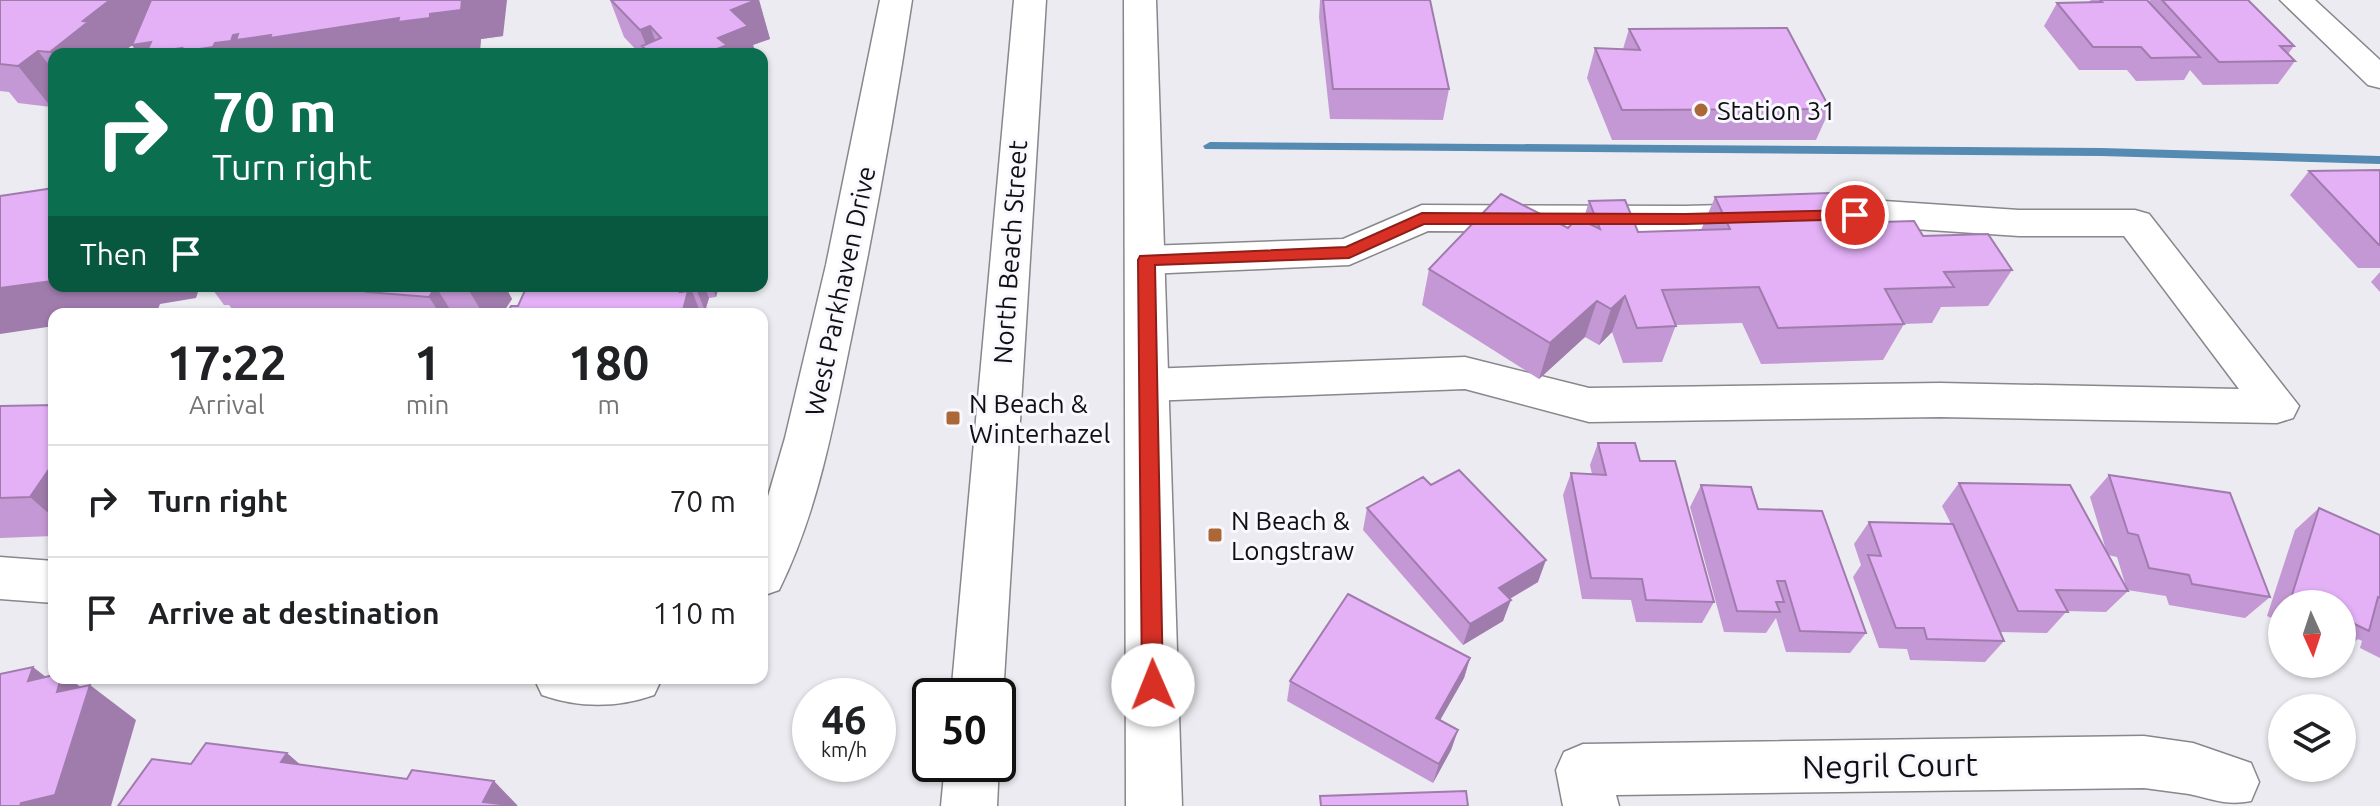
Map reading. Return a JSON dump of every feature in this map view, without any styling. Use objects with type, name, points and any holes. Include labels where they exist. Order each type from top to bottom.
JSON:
[{"type":"main road","name":"West Parkhaven Drive","points":[[768,563],[777,545],[801,468],[849,252],[896,0]]},
{"type":"main road","name":"North Beach Street","points":[[978,678],[1030,0]]},
{"type":"main road","points":[[1140,0],[1154,806]]},
{"type":"main road","points":[[2296,0],[2380,78]]},
{"type":"main road","points":[[1146,260],[1349,252],[1422,218],[1685,219],[1884,214],[2019,223],[2135,223],[2277,406],[1940,400],[1589,405],[1465,373],[1148,385]]},
{"type":"main road","points":[[0,578],[48,582]]},
{"type":"main road","name":"Negril Court","points":[[1591,806],[1583,770],[2144,762],[2193,769],[2231,782]]},
{"type":"main road","points":[[969,806],[971,782]]},
{"type":"building","points":[[0,0],[110,0],[55,48],[48,48],[48,52],[38,51],[18,66],[0,64]]},
{"type":"building","points":[[151,0],[462,0],[461,10],[430,14],[430,18],[398,22],[399,18],[270,38],[271,35],[236,40],[238,34],[233,35],[231,41],[215,43],[213,47],[206,48],[148,48],[151,42],[132,45]]},
{"type":"building","points":[[611,0],[756,0],[731,10],[748,26],[718,38],[727,45],[720,48],[644,48],[642,46],[661,38],[650,26],[640,30]]},
{"type":"building","points":[[1323,0],[1430,0],[1449,89],[1333,89]]},
{"type":"building","points":[[2100,0],[2147,0],[2200,57],[2151,58],[2141,47],[2093,47],[2057,3],[2102,2]]},
{"type":"building","points":[[2162,0],[2248,0],[2294,46],[2280,46],[2295,61],[2219,62]]},
{"type":"building","points":[[1787,28],[1830,109],[1622,110],[1595,48],[1640,50],[1629,29]]},
{"type":"building","points":[[2380,170],[2380,245],[2379,245],[2309,171]]},
{"type":"building","points":[[48,189],[48,282],[0,288],[0,196]]},
{"type":"building","points":[[1830,193],[1847,223],[1914,221],[1923,236],[1988,234],[2012,270],[1944,272],[1954,287],[1885,289],[1904,324],[1778,328],[1759,287],[1662,290],[1676,326],[1637,328],[1625,296],[1611,309],[1597,301],[1550,343],[1429,269],[1501,194],[1568,228],[1577,218],[1600,229],[1589,201],[1625,200],[1638,232],[1730,229],[1715,197]]},
{"type":"building","points":[[367,292],[432,292],[429,297]]},
{"type":"building","points":[[524,292],[688,292],[684,308],[510,308],[518,306]]},
{"type":"building","points":[[48,405],[48,471],[30,497],[0,498],[0,406]]},
{"type":"building","points":[[1598,443],[1635,443],[1640,461],[1675,461],[1714,602],[1646,600],[1642,579],[1591,578],[1571,473],[1606,475]]},
{"type":"building","points":[[1459,470],[1546,560],[1499,588],[1511,600],[1470,624],[1367,508],[1423,477],[1431,485]]},
{"type":"building","points":[[2109,475],[2230,493],[2268,597],[2192,584],[2189,575],[2149,568],[2138,535],[2128,533]]},
{"type":"building","points":[[1959,483],[2070,485],[2128,591],[2056,590],[2068,612],[2018,611]]},
{"type":"building","points":[[1701,485],[1751,487],[1758,509],[1822,511],[1866,633],[1800,631],[1785,581],[1777,581],[1784,602],[1776,602],[1780,612],[1737,611]]},
{"type":"building","points":[[2319,508],[2380,535],[2380,598],[2369,631],[2356,625],[2356,590],[2294,590]]},
{"type":"building","points":[[1869,522],[1953,524],[2004,641],[1927,639],[1924,628],[1896,628],[1868,555],[1881,556]]},
{"type":"building","points":[[1348,594],[1470,658],[1436,718],[1458,730],[1439,764],[1290,681]]},
{"type":"building","points":[[33,667],[28,681],[48,676],[48,684],[59,684],[57,692],[90,685],[55,795],[21,803],[20,806],[0,806],[0,674]]},
{"type":"building","points":[[206,743],[287,753],[281,762],[407,779],[412,770],[494,781],[483,802],[517,806],[118,806],[152,759],[191,764]]},
{"type":"building","points":[[1466,791],[1468,806],[1321,806],[1320,796]]},
{"type":"waterway","points":[[1210,146],[2101,152],[2380,160]]},
{"type":"place","name":"Station 31","points":[[1701,110]]},
{"type":"place","name":"N Beach & Winterhazel","points":[[953,418]]},
{"type":"place","name":"N Beach & Longstraw","points":[[1215,535]]},
{"type":"route","points":[[1153,685],[1146,260],[1349,252],[1422,218],[1685,219],[1855,215]]}]
